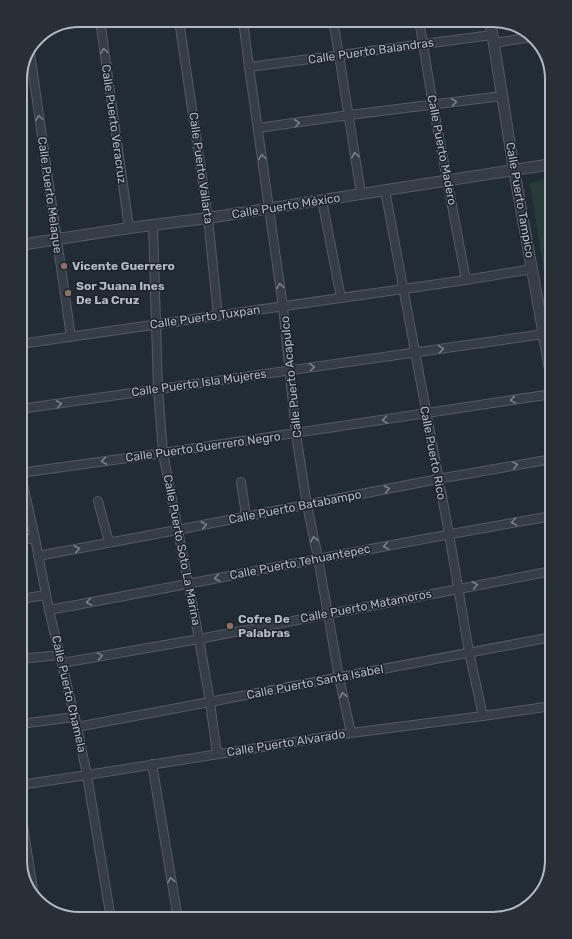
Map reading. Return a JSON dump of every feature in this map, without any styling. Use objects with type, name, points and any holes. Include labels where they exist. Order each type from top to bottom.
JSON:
[{"type":"street","name":"Calle Puerto Veracruz","points":[[101,27],[128,228]]},
{"type":"street","name":"Calle Puerto Vallarta","points":[[180,27],[208,218],[218,316]]},
{"type":"street","name":"Calle Puerto Acapulco","points":[[244,27],[283,307],[296,434],[339,677],[351,733]]},
{"type":"street","points":[[334,27],[361,194]]},
{"type":"street","name":"Calle Puerto Madero","points":[[420,27],[433,105],[466,280]]},
{"type":"street","name":"Calle Puerto Tampico","points":[[491,27],[514,170],[545,340]]},
{"type":"street","name":"Calle Puerto Balandras","points":[[249,67],[423,44],[524,37]]},
{"type":"street","name":"Calle Puerto Melaque","points":[[31,59],[71,337]]},
{"type":"street","points":[[258,128],[502,96]]},
{"type":"street","name":"Calle Puerto México","points":[[27,245],[128,228],[208,218],[545,165]]},
{"type":"street","name":"Calle Puerto Rico","points":[[385,190],[482,716]]},
{"type":"street","points":[[322,200],[341,298]]},
{"type":"street","name":"Calle Puerto Soto La Marina","points":[[153,225],[158,389],[163,453],[199,639],[217,754]]},
{"type":"street","name":"Calle Puerto Tuxpan","points":[[27,343],[283,307],[532,269]]},
{"type":"street","name":"Calle Puerto Isla Mujeres","points":[[27,408],[544,334]]},
{"type":"street","name":"Calle Puerto Guerrero Negro","points":[[27,471],[296,434],[545,395]]},
{"type":"street","name":"Calle Puerto Batabampo","points":[[38,556],[438,479],[545,460]]},
{"type":"street","points":[[241,482],[246,516]]},
{"type":"street","points":[[98,501],[109,542]]},
{"type":"street","name":"Calle Puerto Chamela","points":[[27,503],[49,610],[75,717],[87,775],[110,912]]},
{"type":"street","name":"Calle Puerto Tehuantepec","points":[[49,610],[318,558],[545,517]]},
{"type":"street","points":[[27,539],[35,538]]},
{"type":"street","name":"Calle Puerto Matamoros","points":[[27,659],[61,659],[199,639],[545,572]]},
{"type":"street","points":[[27,598],[46,595]]},
{"type":"street","name":"Calle Puerto Santa Isabel","points":[[77,727],[545,637]]},
{"type":"street","name":"Calle Puerto Alvarado","points":[[27,784],[351,733],[545,707]]},
{"type":"street","points":[[27,723],[75,717]]},
{"type":"street","points":[[152,764],[177,912]]},
{"type":"street","points":[[27,851],[32,883]]},
{"type":"green space","points":[[545,180],[545,279],[530,183]]},
{"type":"place","name":"Vicente Guerrero","points":[[64,266]]},
{"type":"place","name":"Sor Juana Ines De La Cruz","points":[[68,293]]},
{"type":"place","name":"Cofre De Palabras","points":[[230,626]]}]
